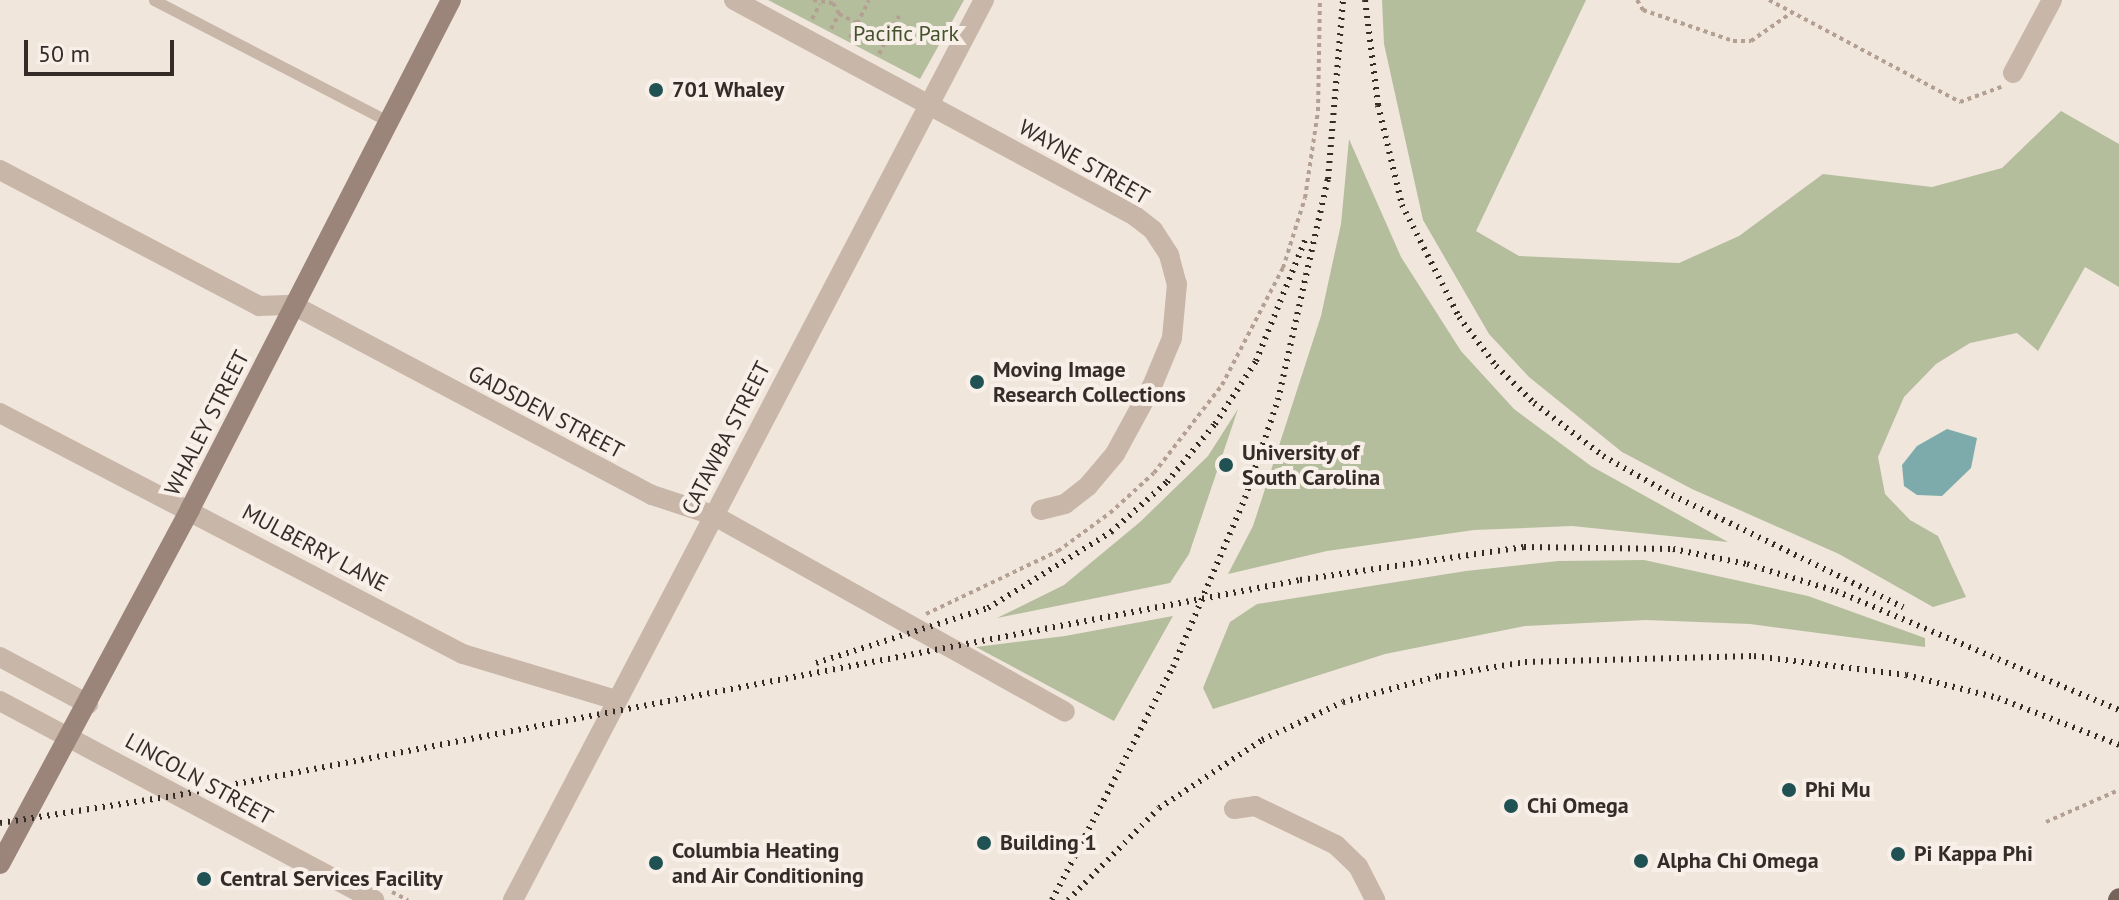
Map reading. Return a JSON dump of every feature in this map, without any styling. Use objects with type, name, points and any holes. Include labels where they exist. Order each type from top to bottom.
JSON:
[{"type":"main road","name":"WHALEY STREET","points":[[0,864],[72,736],[451,0]]},
{"type":"street","name":"WAYNE STREET","points":[[734,0],[929,101],[1135,216],[1153,230],[1173,270],[1172,338],[1152,386],[1115,454],[1088,486],[1065,504],[1041,510]]},
{"type":"street","name":"CATAWBA STREET","points":[[513,900],[984,0]]},
{"type":"street","points":[[2013,73],[2052,0]]},
{"type":"street","name":"GADSDEN STREET","points":[[0,170],[259,306],[293,305],[652,495],[713,515],[1065,712]]},
{"type":"street","name":"MULBERRY LANE","points":[[0,413],[190,509],[463,654],[616,700]]},
{"type":"street","points":[[0,657],[88,704]]},
{"type":"street","name":"LINCOLN STREET","points":[[0,701],[72,736],[374,900]]},
{"type":"street","points":[[1234,809],[1255,806],[1336,845],[1358,866],[1375,900]]},
{"type":"lane","points":[[154,0],[389,122]]},
{"type":"path","points":[[813,0],[820,4],[833,3],[839,14],[857,23]]},
{"type":"path","points":[[850,38],[869,0]]},
{"type":"path","points":[[1637,0],[1643,10],[1733,41],[1751,41],[1791,13]]},
{"type":"path","points":[[1769,0],[1960,102],[1979,99],[2013,73]]},
{"type":"path","points":[[812,19],[820,4]]},
{"type":"path","points":[[831,29],[839,14]]},
{"type":"path","points":[[879,54],[899,16]]},
{"type":"path","points":[[2046,822],[2119,790]]},
{"type":"green space","name":"Pacific Park","points":[[768,0],[964,0],[920,79]]},
{"type":"green space","points":[[1382,0],[1586,0],[1476,231],[1519,256],[1679,263],[1739,236],[1823,174],[1932,187],[2002,168],[2061,111],[2119,144],[2119,287],[2085,267],[2038,351],[2017,333],[1970,343],[1936,364],[1904,397],[1878,457],[1885,494],[1910,520],[1938,536],[1966,597],[1933,607],[1839,554],[1692,489],[1622,452],[1529,377],[1489,334],[1423,220],[1384,44]]},
{"type":"green space","points":[[1349,139],[1401,257],[1461,351],[1514,409],[1591,466],[1728,542],[1572,526],[1474,530],[1327,551],[1228,574],[1253,526],[1321,316],[1341,224]]},
{"type":"green space","points":[[1238,409],[1189,554],[1170,583],[997,618],[1064,585],[1140,522],[1208,456]]},
{"type":"green space","points":[[1644,560],[1808,596],[1925,638],[1925,647],[1750,624],[1646,620],[1525,626],[1385,654],[1213,709],[1203,688],[1230,622],[1257,604],[1466,571],[1558,561]]},
{"type":"green space","points":[[1173,616],[1114,721],[976,647],[1065,636]]},
{"type":"water","points":[[1947,429],[1977,438],[1971,468],[1942,496],[1917,495],[1904,486],[1902,465],[1917,446]]},
{"type":"railway","points":[[1052,900],[1173,667],[1245,498],[1278,400],[1328,179],[1343,0]]},
{"type":"railway","points":[[1365,0],[1378,105],[1402,205],[1459,317],[1496,366],[1534,403],[1603,456],[1672,495],[1903,607]]},
{"type":"railway","points":[[816,663],[988,608],[1111,532],[1167,482],[1215,424],[1256,361],[1306,238]]},
{"type":"railway","points":[[0,823],[173,796],[1300,580],[1524,547],[1673,549],[1747,564],[1836,591],[2119,710]]},
{"type":"railway","points":[[1068,900],[1159,808],[1262,740],[1343,702],[1439,676],[1525,662],[1754,656],[1906,675],[1998,698],[2119,745]]},
{"type":"place","name":"701 Whaley","points":[[656,90]]},
{"type":"place","name":"Moving Image Research Collections","points":[[977,382]]},
{"type":"place","name":"University of South Carolina","points":[[1226,465]]},
{"type":"place","name":"Phi Mu","points":[[1789,790]]},
{"type":"place","name":"Chi Omega","points":[[1511,806]]},
{"type":"place","name":"Building 1","points":[[984,843]]},
{"type":"place","name":"Pi Kappa Phi","points":[[1898,854]]},
{"type":"place","name":"Alpha Chi Omega","points":[[1641,861]]},
{"type":"place","name":"Columbia Heating and Air Conditioning","points":[[656,863]]},
{"type":"place","name":"Central Services Facility","points":[[204,879]]}]
